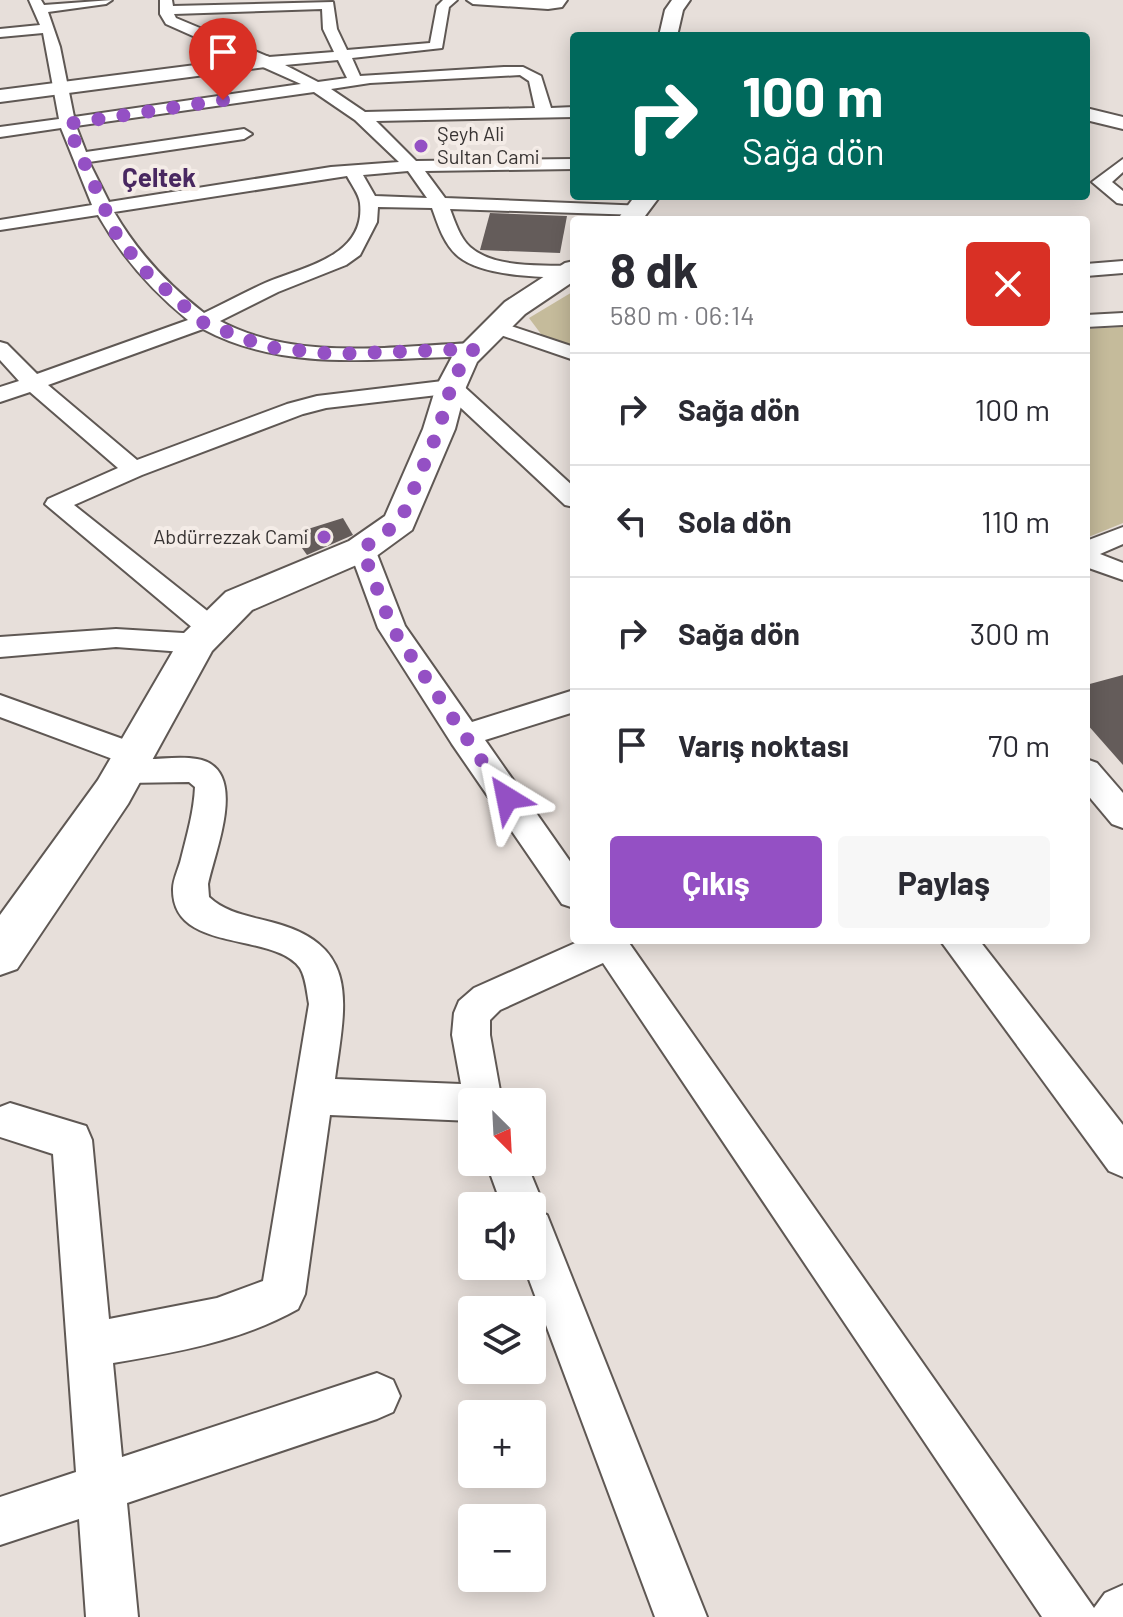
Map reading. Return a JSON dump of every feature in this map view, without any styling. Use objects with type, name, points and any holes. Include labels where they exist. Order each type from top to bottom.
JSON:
[{"type":"street","points":[[106,0],[38,4],[48,28],[67,123],[117,236],[145,271],[202,322],[266,347],[334,354],[485,338],[570,353]]},
{"type":"street","points":[[0,96],[266,62],[437,45],[443,6],[451,0]]},
{"type":"street","points":[[473,0],[548,5],[561,0]]},
{"type":"street","points":[[669,32],[674,10],[681,0]]},
{"type":"street","points":[[356,82],[330,29],[331,2],[166,5],[171,21],[318,88],[361,117],[410,166],[440,204],[459,247],[471,256],[486,263],[570,271]]},
{"type":"street","points":[[0,33],[48,28]]},
{"type":"street","points":[[80,158],[237,123],[318,88],[356,82],[523,71],[536,79],[544,112]]},
{"type":"street","points":[[361,117],[570,112]]},
{"type":"street","points":[[1090,115],[1123,123]]},
{"type":"street","points":[[0,132],[67,123],[237,123]]},
{"type":"street","points":[[0,225],[270,175],[410,166],[570,164]]},
{"type":"street","points":[[1091,182],[1123,164]]},
{"type":"street","points":[[0,395],[202,322],[271,288],[325,269],[346,256],[353,251],[368,222],[369,201],[352,170]]},
{"type":"street","points":[[1091,182],[1123,199]]},
{"type":"street","points":[[369,201],[639,209]]},
{"type":"street","points":[[1090,270],[1123,267]]},
{"type":"street","points":[[1,951],[130,763],[203,635],[239,601],[362,549],[400,522],[464,359],[515,308],[570,272]]},
{"type":"street","points":[[1090,321],[1123,319]]},
{"type":"street","points":[[0,348],[34,384],[134,470]]},
{"type":"street","points":[[203,635],[57,504],[134,470],[295,409],[325,401],[451,387],[570,496]]},
{"type":"street","points":[[1090,548],[1123,535]]},
{"type":"street","points":[[362,549],[392,628],[570,888]]},
{"type":"street","points":[[1090,560],[1123,572]]},
{"type":"street","points":[[1,644],[203,635]]},
{"type":"street","points":[[463,736],[570,702]]},
{"type":"street","points":[[0,706],[130,763],[196,770],[211,782],[211,801],[190,893],[196,910],[211,920],[297,943],[311,955],[321,972],[327,1004],[283,1294],[269,1304],[241,1314],[90,1345]]},
{"type":"street","points":[[1090,776],[1123,815]]},
{"type":"street","points":[[480,1088],[471,1035],[472,1013],[487,999],[604,944]]},
{"type":"street","points":[[609,944],[1072,1617]]},
{"type":"street","points":[[961,944],[1123,1157]]},
{"type":"street","points":[[314,1096],[458,1102]]},
{"type":"street","points":[[10,1122],[72,1140],[112,1617]]},
{"type":"street","points":[[546,1266],[681,1617]]},
{"type":"street","points":[[0,1521],[377,1396]]},
{"type":"street","points":[[1116,1617],[1123,1611]]},
{"type":"shaded area","points":[[570,293],[570,347],[544,338],[529,318]]},
{"type":"shaded area","points":[[1123,327],[1123,523],[1090,536],[1090,329]]},
{"type":"building","points":[[490,213],[567,216],[560,253],[480,250]]},
{"type":"building","name":"Abdürrezzak Cami","points":[[343,518],[353,535],[307,555],[292,534]]},
{"type":"building","points":[[1123,675],[1123,765],[1090,728],[1090,684]]},
{"type":"place","name":"Şeyh Ali Sultan Cami","points":[[421,146]]},
{"type":"place","name":"Abdürrezzak Cami","points":[[324,537]]},
{"type":"district","name":"Çeltek","points":[[159,178]]},
{"type":"route","points":[[223,100],[67,124],[117,236],[145,271],[202,322],[266,347],[334,354],[474,349],[464,359],[451,387],[439,429],[400,522],[362,549],[392,628],[507,798]]}]
